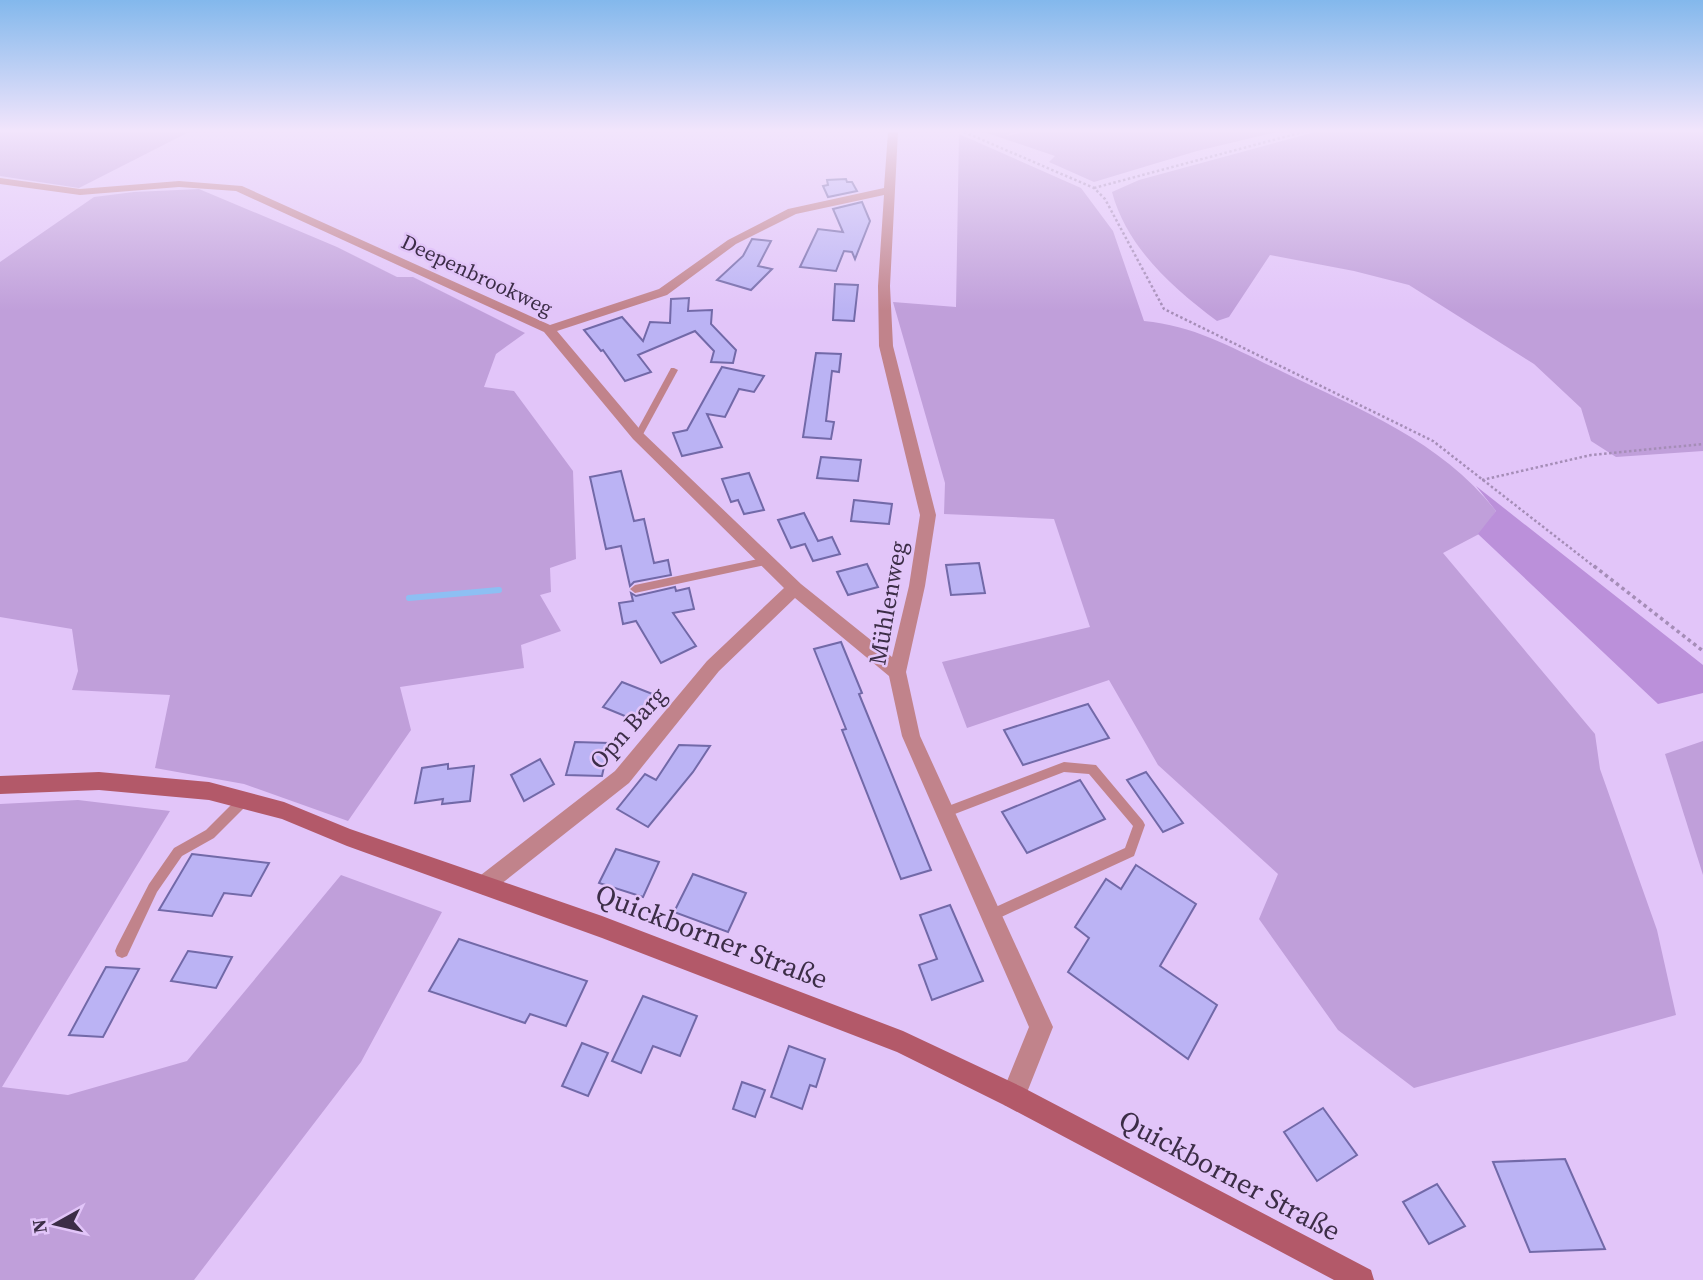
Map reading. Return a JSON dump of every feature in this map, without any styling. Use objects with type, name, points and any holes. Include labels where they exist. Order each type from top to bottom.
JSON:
[{"type":"main road","name":"Quickborner Straße","points":[[0,785],[99,781],[209,791],[284,811],[347,837],[602,927],[902,1043],[1013,1096],[1361,1280]]},
{"type":"street","name":"Deepenbrookweg","points":[[246,192],[549,329],[638,436],[795,588],[897,672]]},
{"type":"street","points":[[549,329],[663,292],[732,242],[792,211],[883,192]]},
{"type":"street","name":"Mühlenweg","points":[[891,192],[884,286],[886,346],[928,515],[917,586],[897,672],[911,736],[1041,1027],[1013,1096]]},
{"type":"street","name":"Opn Barg","points":[[484,885],[622,777],[713,666],[795,588]]},
{"type":"lane","points":[[638,436],[674,370]]},
{"type":"lane","points":[[635,589],[767,561]]},
{"type":"lane","points":[[947,812],[1064,767],[1092,769],[1139,825],[1130,852],[992,915]]},
{"type":"lane","points":[[122,951],[153,888],[178,852],[210,834],[244,800]]},
{"type":"path","points":[[1098,192],[1105,199],[1164,309],[1433,441],[1703,651]]},
{"type":"path","points":[[1482,480],[1534,465],[1642,446],[1703,444]]},
{"type":"shaded area","points":[[134,192],[206,192],[337,247],[397,277],[413,277],[525,333],[496,354],[484,387],[514,391],[573,471],[576,559],[550,568],[551,592],[540,595],[561,631],[521,645],[524,668],[400,687],[411,730],[348,821],[244,784],[155,768],[170,695],[72,690],[78,671],[72,629],[0,617],[0,262],[94,197]]},
{"type":"shaded area","points":[[958,192],[1084,192],[1113,231],[1144,321],[1181,328],[1216,340],[1370,414],[1425,446],[1474,486],[1496,511],[1481,533],[1443,553],[1595,734],[1600,769],[1657,930],[1676,1015],[1414,1088],[1338,1030],[1259,919],[1278,874],[1158,765],[1109,680],[967,728],[942,662],[1090,627],[1054,519],[944,514],[945,483],[893,302],[956,307]]},
{"type":"shaded area","points":[[1112,192],[1703,192],[1703,451],[1616,457],[1591,441],[1581,408],[1534,364],[1409,285],[1270,255],[1229,317],[1217,321],[1184,295],[1140,249],[1119,212]]},
{"type":"shaded area","points":[[1476,486],[1703,665],[1703,693],[1658,704],[1478,534],[1496,511]]},
{"type":"shaded area","points":[[1703,741],[1703,875],[1665,754]]},
{"type":"shaded area","points":[[78,800],[170,811],[2,1087],[68,1095],[187,1061],[341,875],[442,912],[361,1062],[194,1280],[0,1280],[0,804]]},
{"type":"building","points":[[826,192],[853,192],[828,197]]},
{"type":"building","points":[[862,202],[870,221],[855,259],[852,252],[844,251],[836,271],[800,267],[818,229],[843,232],[833,209]]},
{"type":"building","points":[[752,239],[771,241],[758,266],[772,269],[751,290],[717,280],[743,256]]},
{"type":"building","points":[[835,284],[858,285],[854,321],[833,320]]},
{"type":"building","points":[[689,298],[688,311],[712,310],[711,324],[736,350],[733,363],[711,362],[714,351],[695,331],[638,355],[651,372],[625,381],[603,350],[601,351],[584,330],[622,317],[643,341],[650,322],[670,323],[671,299]]},
{"type":"building","points":[[816,353],[841,354],[839,372],[832,371],[826,421],[834,422],[831,439],[803,437]]},
{"type":"building","points":[[722,367],[764,376],[754,392],[739,389],[725,417],[707,414],[722,447],[682,456],[673,433],[687,430]]},
{"type":"building","points":[[821,457],[861,460],[858,481],[817,478]]},
{"type":"building","points":[[621,471],[634,521],[644,519],[654,563],[668,560],[671,575],[634,582],[630,586],[621,546],[606,549],[590,477]]},
{"type":"building","points":[[749,473],[764,510],[744,514],[738,500],[731,502],[722,479]]},
{"type":"building","points":[[854,500],[892,504],[889,524],[851,521]]},
{"type":"building","points":[[804,513],[818,541],[832,537],[840,554],[813,561],[805,544],[791,548],[778,520]]},
{"type":"building","points":[[979,563],[985,593],[951,595],[946,565]]},
{"type":"building","points":[[867,564],[878,587],[848,595],[837,572]]},
{"type":"building","points":[[675,587],[676,591],[689,588],[694,609],[673,613],[696,646],[661,663],[636,621],[623,624],[619,603],[633,601],[631,593],[636,596]]},
{"type":"building","points":[[841,642],[862,693],[859,694],[931,870],[901,879],[842,730],[846,729],[814,649]]},
{"type":"building","points":[[622,682],[655,695],[637,721],[603,707]]},
{"type":"building","points":[[1088,704],[1109,738],[1023,765],[1004,730]]},
{"type":"building","points":[[575,742],[609,743],[602,776],[566,775]]},
{"type":"building","points":[[679,745],[710,746],[693,772],[648,827],[617,809],[645,774],[656,780]]},
{"type":"building","points":[[540,759],[554,784],[524,801],[511,775]]},
{"type":"building","points":[[448,764],[448,769],[474,766],[470,801],[442,804],[443,799],[415,803],[422,768]]},
{"type":"building","points":[[1146,772],[1183,823],[1163,832],[1127,780]]},
{"type":"building","points":[[1080,780],[1105,819],[1027,853],[1002,812]]},
{"type":"building","points":[[616,849],[659,862],[643,897],[599,883]]},
{"type":"building","points":[[192,854],[269,863],[251,896],[224,893],[212,916],[159,910]]},
{"type":"building","points":[[1136,865],[1196,904],[1160,966],[1217,1005],[1188,1059],[1068,972],[1089,938],[1075,927],[1106,879],[1121,889]]},
{"type":"building","points":[[693,874],[746,893],[728,932],[674,912]]},
{"type":"building","points":[[950,905],[983,981],[932,1000],[919,965],[937,959],[920,915]]},
{"type":"building","points":[[459,939],[587,981],[566,1026],[530,1014],[525,1023],[429,991]]},
{"type":"building","points":[[188,951],[232,957],[216,988],[171,981]]},
{"type":"building","points":[[106,967],[139,969],[103,1037],[69,1035]]},
{"type":"building","points":[[643,996],[697,1016],[680,1056],[653,1046],[641,1073],[612,1061]]},
{"type":"building","points":[[582,1043],[608,1053],[588,1096],[562,1086]]},
{"type":"building","points":[[789,1046],[825,1059],[816,1087],[810,1085],[802,1109],[771,1097]]},
{"type":"building","points":[[742,1082],[765,1090],[755,1117],[733,1109]]},
{"type":"building","points":[[1323,1108],[1357,1155],[1317,1181],[1284,1132]]},
{"type":"building","points":[[1565,1159],[1605,1249],[1530,1252],[1493,1162]]},
{"type":"building","points":[[1437,1184],[1465,1226],[1429,1244],[1403,1202]]},
{"type":"waterway","points":[[409,598],[499,590]]}]
